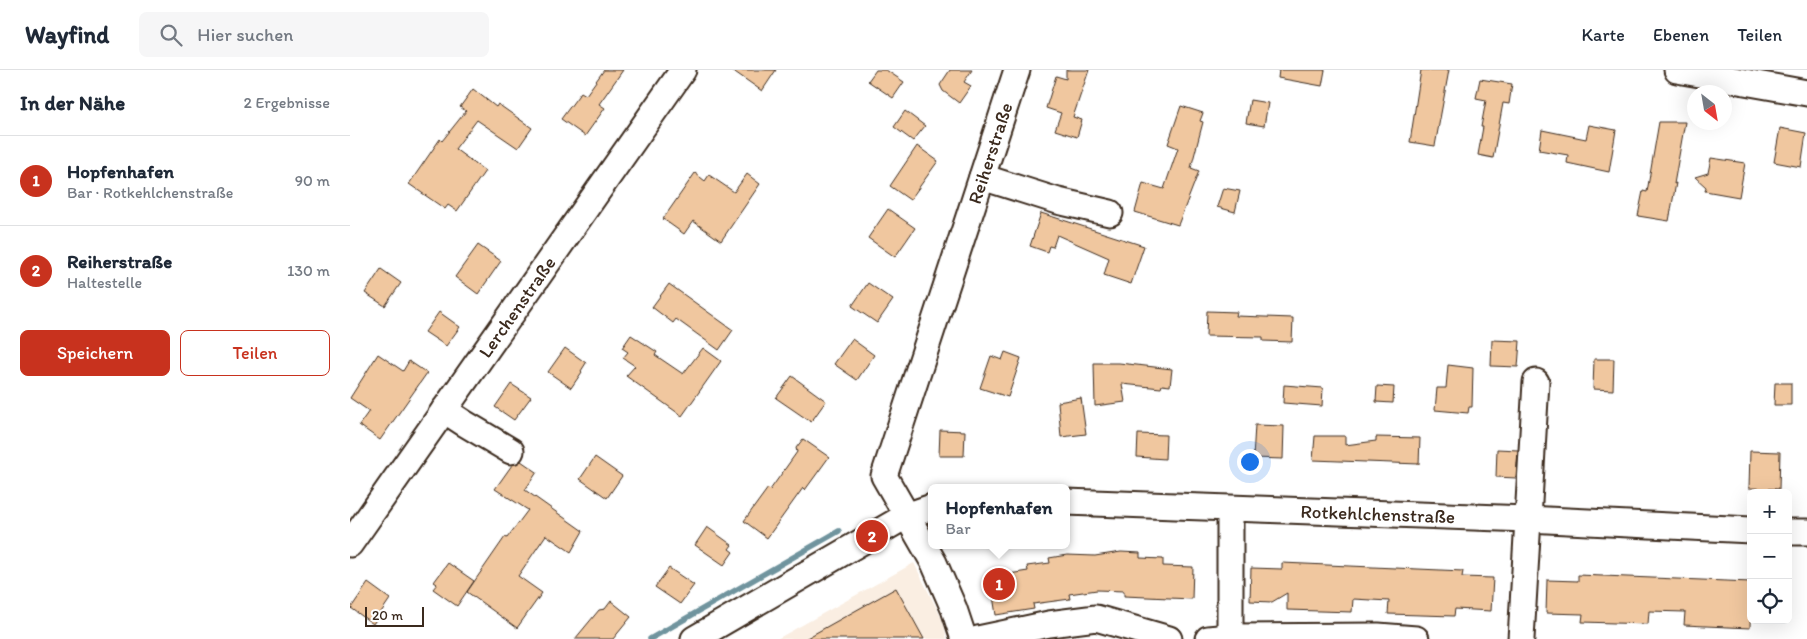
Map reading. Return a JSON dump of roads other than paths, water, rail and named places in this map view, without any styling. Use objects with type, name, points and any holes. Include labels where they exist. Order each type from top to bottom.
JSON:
[{"type":"street","name":"Lerchenstraße","points":[[350,544],[683,70]]},
{"type":"street","name":"Reiherstraße","points":[[964,639],[954,609],[934,563],[884,476],[1018,70]]},
{"type":"street","points":[[1677,70],[1807,93]]},
{"type":"street","points":[[980,183],[1058,201],[1108,218]]},
{"type":"street","points":[[1521,639],[1536,382]]},
{"type":"street","points":[[444,410],[511,451]]},
{"type":"street","name":"Rotkehlchenstraße","points":[[1070,502],[1527,519],[1747,530]]},
{"type":"street","points":[[694,639],[906,516],[928,508]]},
{"type":"street","points":[[1230,509],[1219,638],[1378,636],[1416,639]]},
{"type":"street","points":[[1792,532],[1807,532]]},
{"type":"street","points":[[978,639],[1049,624],[1096,618],[1169,639]]},
{"type":"waterway","points":[[650,639],[839,531]]},
{"type":"place","name":"Reiherstraße","points":[[872,536]]},
{"type":"place","name":"Hopfenhafen","points":[[999,584]]}]
